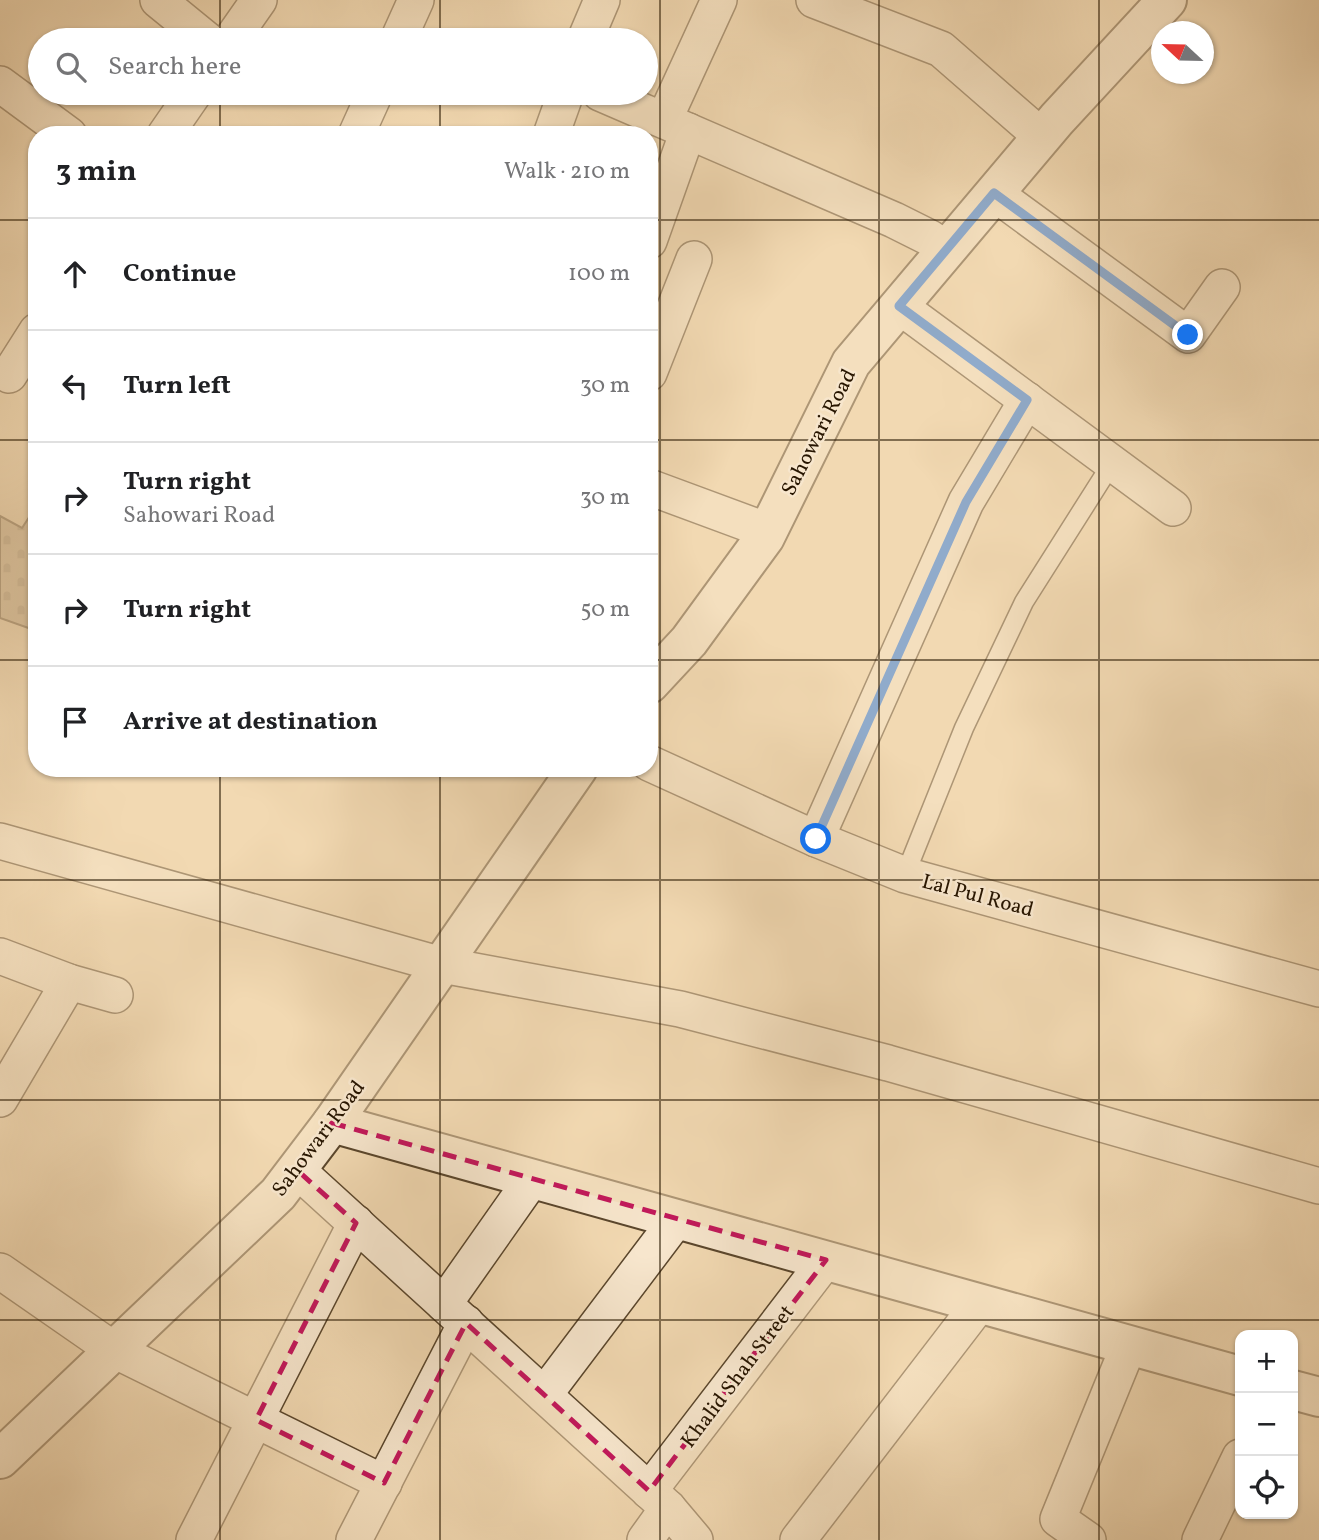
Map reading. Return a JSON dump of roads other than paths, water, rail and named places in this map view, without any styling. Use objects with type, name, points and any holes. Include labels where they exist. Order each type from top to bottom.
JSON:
[{"type":"street","points":[[158,0],[192,28]]},
{"type":"street","points":[[239,28],[259,0]]},
{"type":"street","points":[[403,28],[416,0]]},
{"type":"street","points":[[590,28],[602,0]]},
{"type":"street","points":[[658,203],[676,126],[719,0]]},
{"type":"street","points":[[814,0],[941,50],[1042,137]]},
{"type":"street","name":"Sahowari Road","points":[[658,674],[689,641],[768,531],[851,363],[1153,4]]},
{"type":"street","points":[[0,84],[28,105]]},
{"type":"street","points":[[28,105],[57,126]]},
{"type":"street","points":[[171,126],[186,105]]},
{"type":"street","points":[[360,126],[370,105]]},
{"type":"street","points":[[554,126],[562,105]]},
{"type":"street","points":[[628,105],[894,220],[947,249]]},
{"type":"street","points":[[994,193],[1188,335],[1222,287]]},
{"type":"street","points":[[658,350],[694,259]]},
{"type":"street","points":[[899,306],[1173,508]]},
{"type":"street","points":[[9,375],[28,345]]},
{"type":"street","points":[[816,839],[966,502],[1027,400]]},
{"type":"street","points":[[658,490],[768,531]]},
{"type":"street","name":"Lal Pul Road","points":[[658,767],[816,839],[905,875],[1319,989]]},
{"type":"street","name":"Sahowari Road","points":[[4,1448],[114,1350],[278,1194],[332,1123],[572,777]]},
{"type":"street","points":[[0,841],[442,965],[680,1010],[888,1063],[1319,1186]]},
{"type":"street","points":[[0,956],[69,982],[115,995]]},
{"type":"street","points":[[0,1099],[69,982]]},
{"type":"street","points":[[332,1123],[1235,1375]]},
{"type":"street","points":[[297,1170],[658,1499],[695,1540]]},
{"type":"street","points":[[354,1540],[384,1483],[455,1314],[532,1179]]},
{"type":"street","points":[[544,1395],[677,1219]]},
{"type":"street","points":[[194,1540],[356,1223]]},
{"type":"street","name":"Khalid Shah Street","points":[[645,1540],[658,1499],[825,1261]]},
{"type":"street","points":[[0,1271],[114,1350],[384,1483]]},
{"type":"street","points":[[798,1540],[979,1303]]},
{"type":"street","points":[[1088,1540],[1047,1529],[1129,1345]]},
{"type":"street","points":[[1298,1391],[1319,1397]]},
{"type":"street","points":[[1200,1540],[1235,1467]]},
{"type":"lane","points":[[905,875],[964,729],[1024,602],[1112,463]]}]
